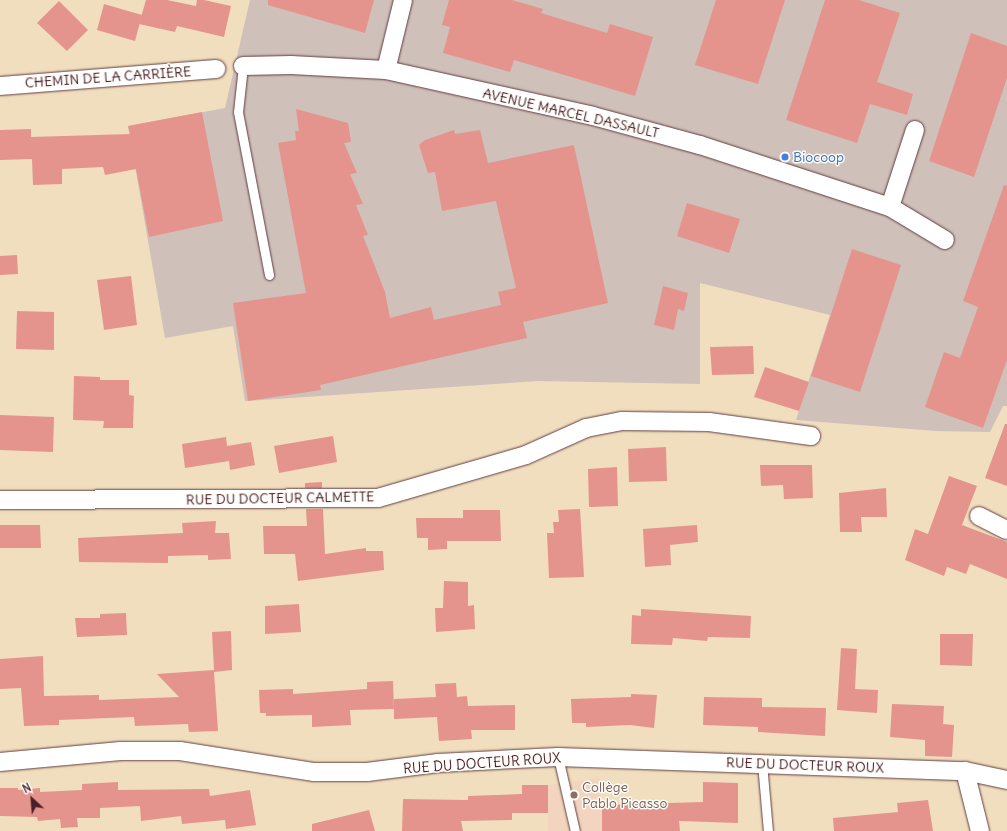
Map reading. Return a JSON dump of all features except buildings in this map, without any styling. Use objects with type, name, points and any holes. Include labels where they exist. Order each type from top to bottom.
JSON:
[{"type":"street","points":[[386,70],[403,0]]},
{"type":"street","name":"AVENUE MARCEL DASSAULT","points":[[243,66],[292,65],[386,70],[594,116],[700,145],[890,207],[945,240]]},
{"type":"street","name":"CHEMIN DE LA CARRIÈRE","points":[[0,86],[216,69]]},
{"type":"street","points":[[890,207],[915,130]]},
{"type":"street","name":"RUE DU DOCTEUR CALMETTE","points":[[0,500],[378,498],[526,455],[586,428],[622,421],[709,422],[811,436]]},
{"type":"street","points":[[979,516],[1007,530]]},
{"type":"street","name":"RUE DU DOCTEUR ROUX","points":[[0,762],[120,752],[180,751],[314,772],[367,772],[438,763],[558,757],[966,771],[1007,780]]},
{"type":"street","points":[[966,771],[980,831]]},
{"type":"lane","points":[[243,66],[238,112],[269,275]]},
{"type":"lane","points":[[558,757],[575,831]]},
{"type":"lane","points":[[762,763],[768,831]]},
{"type":"shaded area","points":[[250,0],[1007,0],[1007,406],[1003,406],[990,432],[936,431],[796,420],[830,315],[700,283],[700,384],[538,381],[245,401],[233,326],[165,338],[128,126],[225,108]]},
{"type":"shaded area","name":"Collège Pablo Picasso","points":[[600,778],[602,831],[548,831],[548,785]]},
{"type":"place","name":"Biocoop","points":[[785,157]]},
{"type":"place","name":"Collège Pablo Picasso","points":[[574,795]]}]
